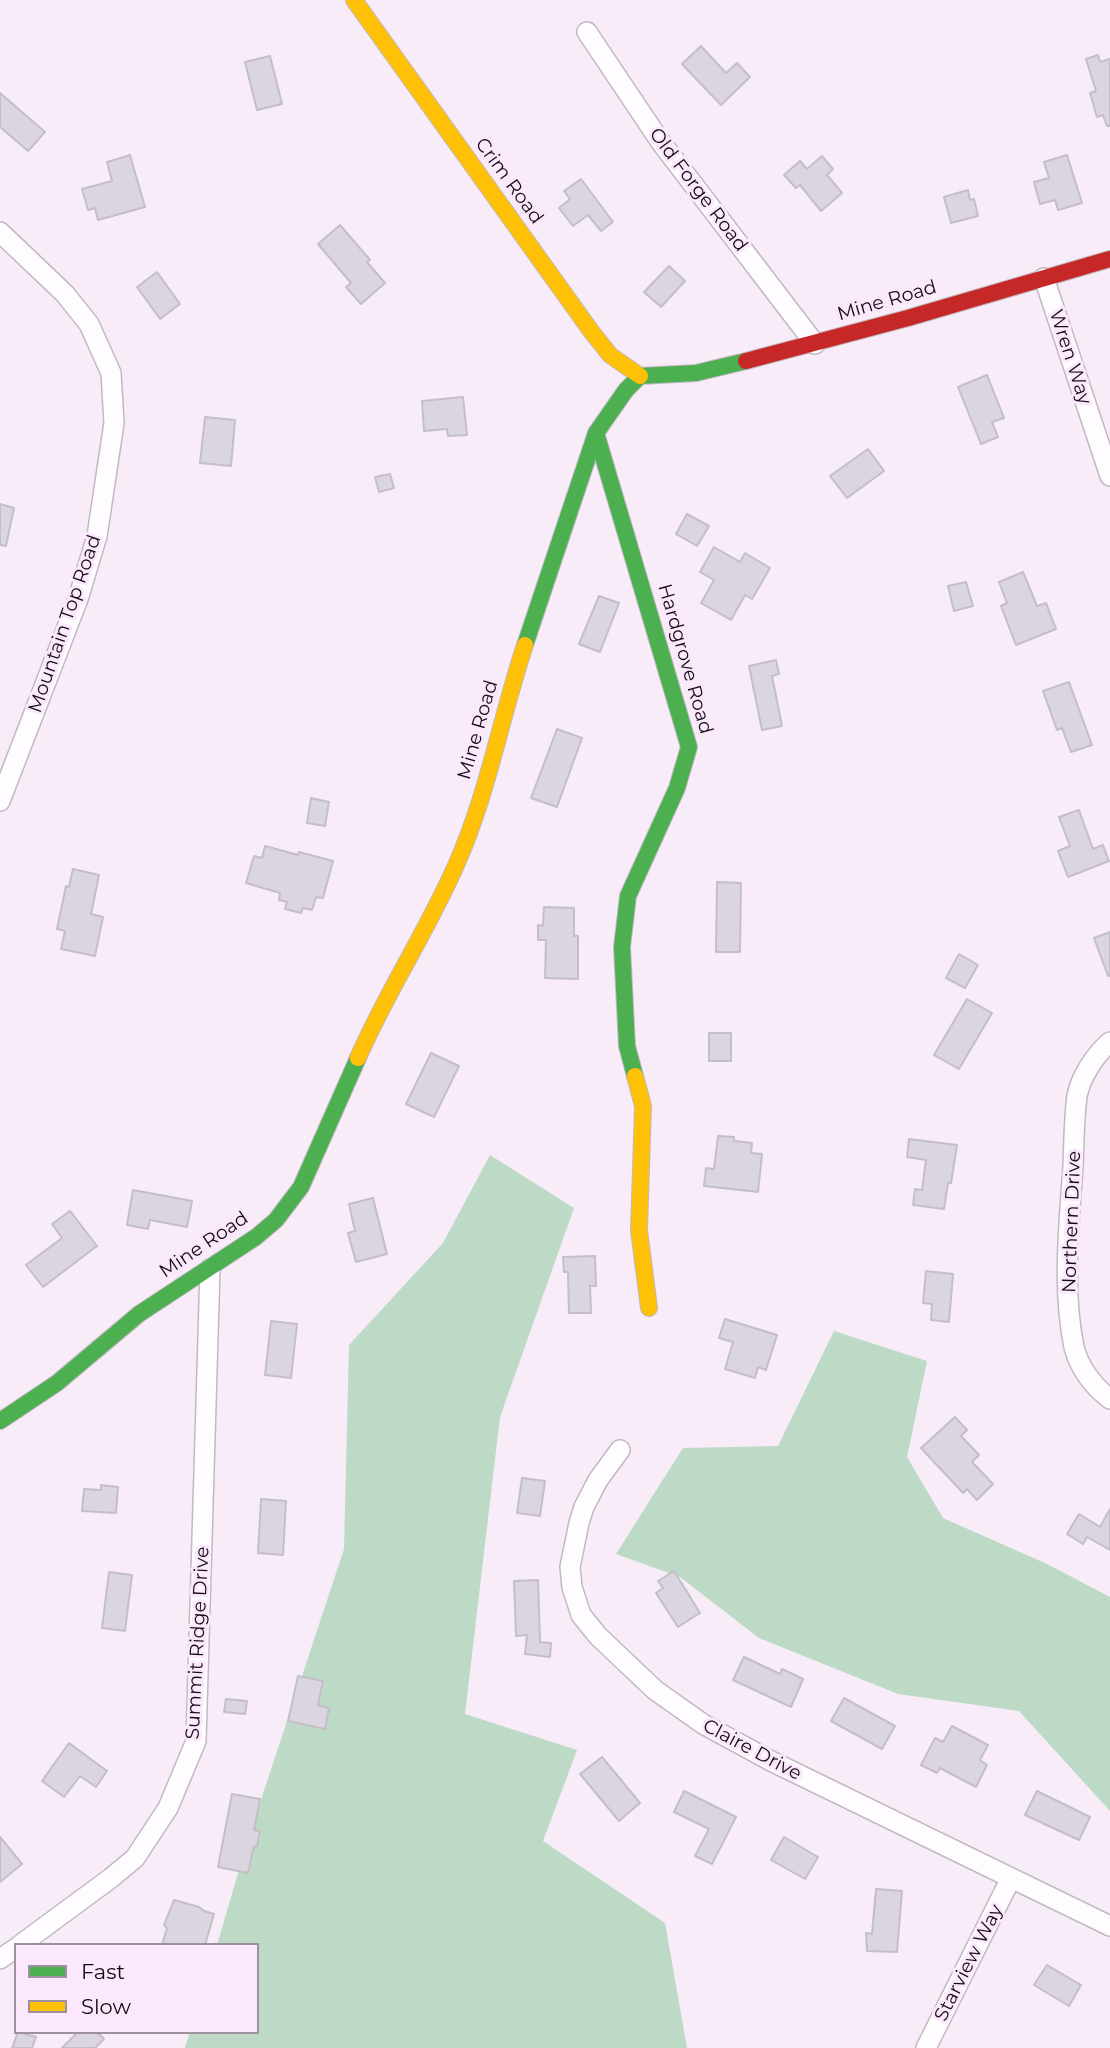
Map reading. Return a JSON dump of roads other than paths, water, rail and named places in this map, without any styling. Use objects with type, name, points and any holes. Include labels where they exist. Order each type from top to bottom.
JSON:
[{"type":"street","name":"Crim Road","points":[[354,0],[591,331],[610,355],[640,376]]},
{"type":"street","name":"Old Forge Road","points":[[587,32],[660,141],[815,344]]},
{"type":"street","name":"Mountain Top Road","points":[[0,232],[65,294],[89,324],[111,373],[114,423],[97,536],[78,599],[0,801]]},
{"type":"street","name":"Mine Road","points":[[0,1421],[57,1383],[139,1314],[256,1237],[276,1220],[301,1187],[372,1025],[414,952],[458,862],[489,772],[522,654],[596,433],[626,390],[640,376],[661,378],[693,374],[815,344],[1110,259]]},
{"type":"street","name":"Wren Way","points":[[1044,278],[1110,476]]},
{"type":"street","name":"Hardgrove Road","points":[[596,433],[689,747],[677,788],[628,896],[622,947],[627,1046],[643,1106],[639,1230],[649,1308]]},
{"type":"street","name":"Northern Drive","points":[[1110,1042],[1093,1060],[1077,1095],[1068,1293],[1074,1349],[1082,1367],[1099,1391],[1110,1399]]},
{"type":"street","name":"Summit Ridge Drive","points":[[22,1943],[135,1858],[168,1808],[195,1741],[210,1269]]},
{"type":"street","name":"Claire Drive","points":[[620,1450],[598,1480],[584,1507],[570,1567],[572,1587],[581,1615],[598,1636],[654,1690],[703,1724],[771,1761],[1110,1926]]},
{"type":"street","name":"Starview Way","points":[[926,2048],[1011,1878]]}]
